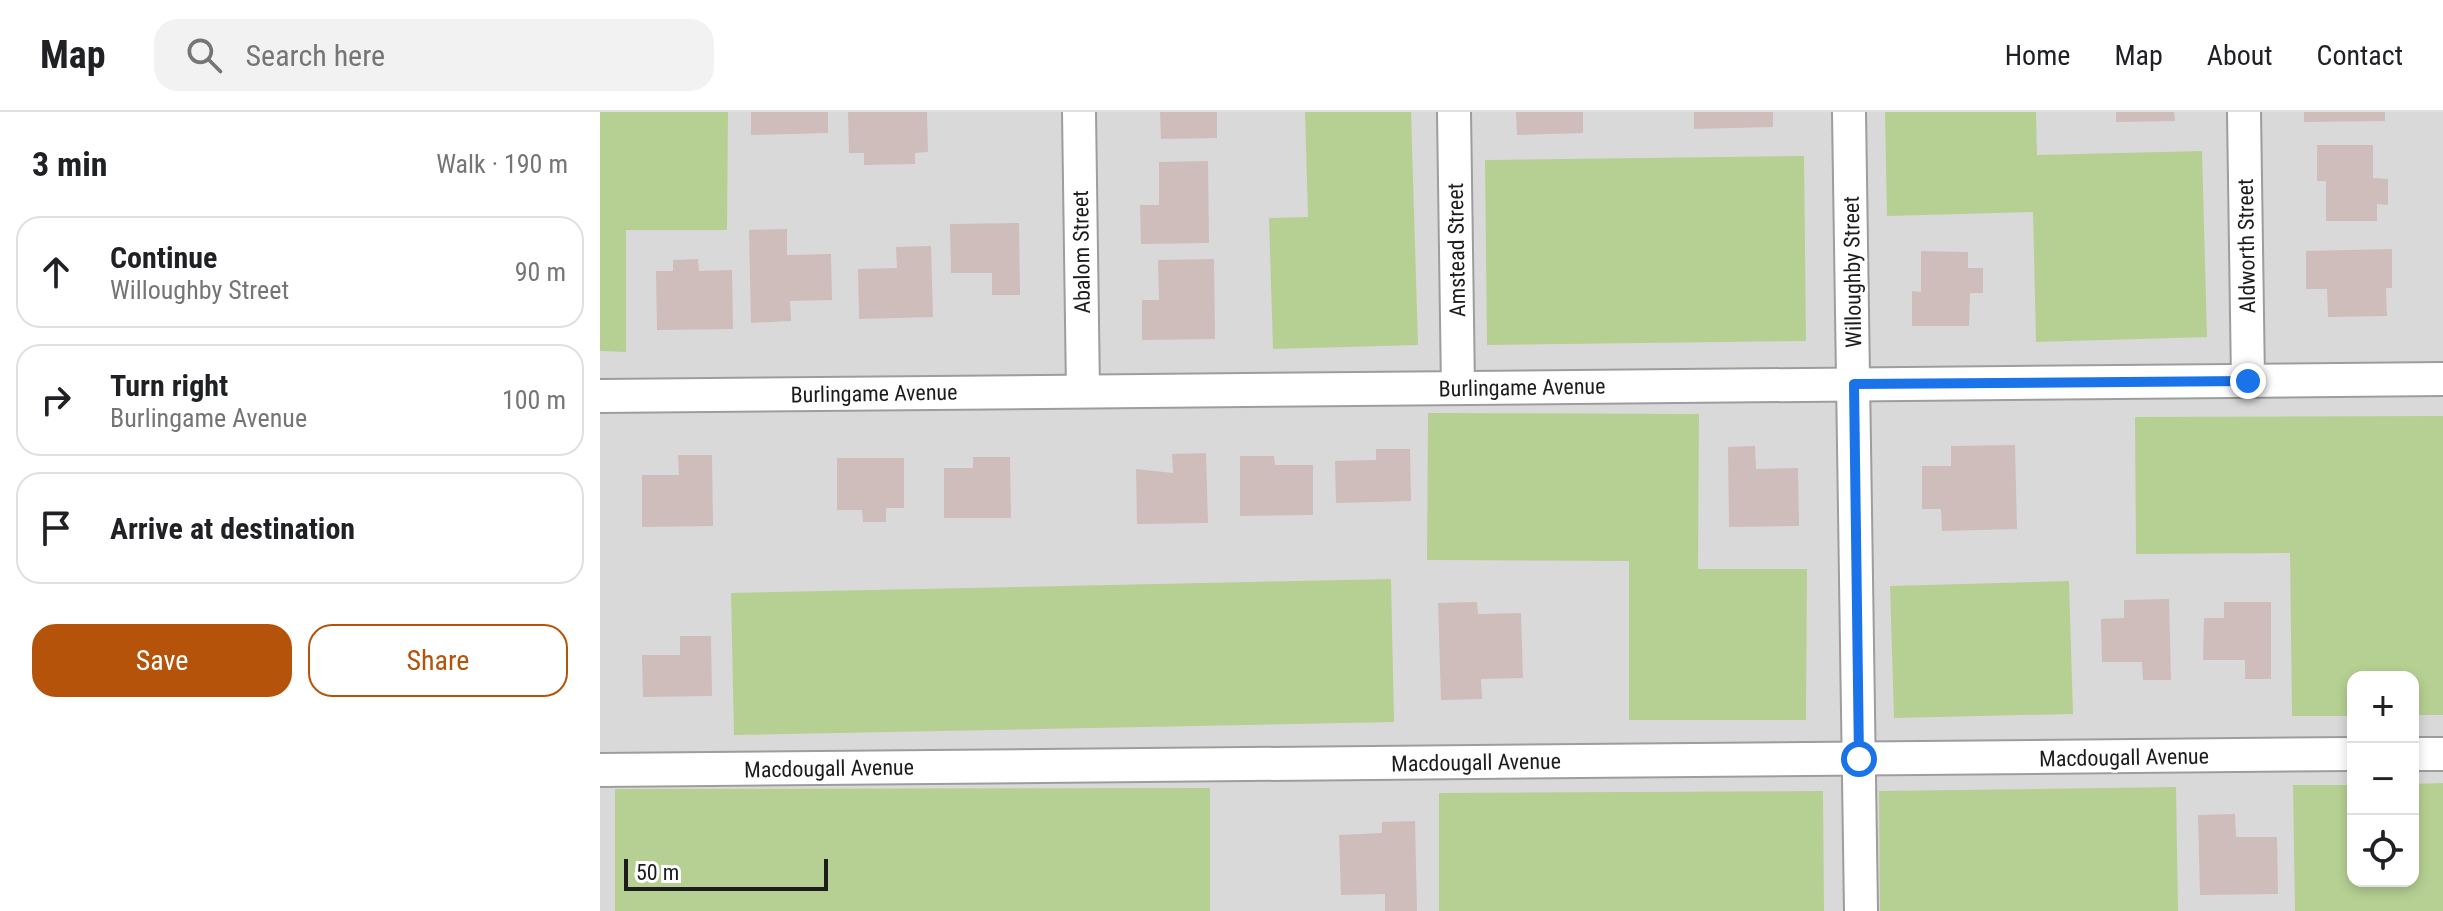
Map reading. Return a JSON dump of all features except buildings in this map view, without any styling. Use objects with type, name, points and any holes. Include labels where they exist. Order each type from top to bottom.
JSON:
[{"type":"street","name":"Abalom Street","points":[[1079,112],[1083,391]]},
{"type":"street","name":"Amstead Street","points":[[1454,112],[1458,388]]},
{"type":"street","name":"Willoughby Street","points":[[1849,112],[1861,911]]},
{"type":"street","name":"Aldworth Street","points":[[2244,112],[2248,381]]},
{"type":"street","name":"Burlingame Avenue","points":[[600,396],[2443,379]]},
{"type":"street","name":"Macdougall Avenue","points":[[600,770],[2347,754]]},
{"type":"street","points":[[2419,754],[2443,754]]},
{"type":"shaded area","points":[[600,112],[2443,112],[2443,911],[600,911]]},
{"type":"green space","points":[[600,112],[728,112],[727,230],[626,230],[626,352],[600,351]]},
{"type":"green space","points":[[1305,112],[1411,112],[1418,345],[1273,349],[1269,218],[1308,217]]},
{"type":"green space","points":[[1885,112],[2036,112],[2037,155],[2202,151],[2207,337],[2036,342],[2033,212],[1887,216]]},
{"type":"green space","points":[[1804,156],[1806,341],[1487,345],[1485,160]]},
{"type":"green space","points":[[1428,413],[1699,414],[1698,569],[1807,569],[1806,720],[1629,720],[1629,561],[1427,560]]},
{"type":"green space","points":[[2443,416],[2443,715],[2419,715],[2419,671],[2347,671],[2347,716],[2292,716],[2290,553],[2136,554],[2135,417]]},
{"type":"green space","points":[[1391,579],[1394,722],[734,735],[731,593]]},
{"type":"green space","points":[[2069,581],[2073,714],[1894,718],[1890,586]]},
{"type":"green space","points":[[2443,783],[2443,911],[2295,911],[2293,785],[2347,785],[2347,887],[2419,887],[2419,784]]},
{"type":"green space","points":[[2176,787],[2178,911],[1880,911],[1879,791]]},
{"type":"green space","points":[[1210,788],[1210,911],[615,911],[615,789]]},
{"type":"green space","points":[[1823,791],[1824,911],[1439,911],[1439,793]]},
{"type":"route","points":[[1859,759],[1854,384],[2248,381]]}]
